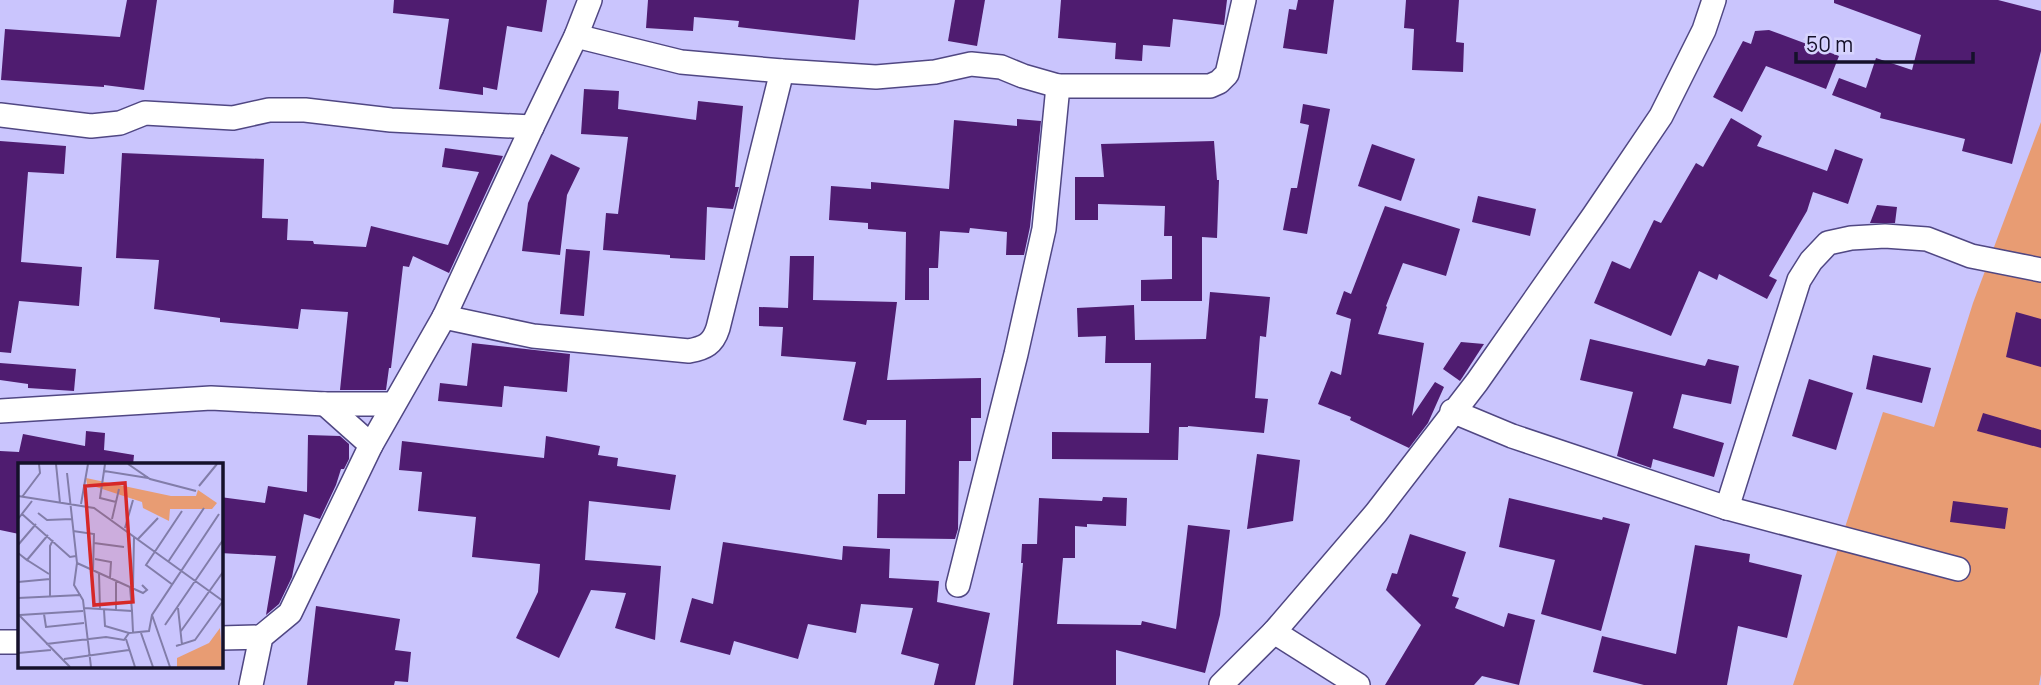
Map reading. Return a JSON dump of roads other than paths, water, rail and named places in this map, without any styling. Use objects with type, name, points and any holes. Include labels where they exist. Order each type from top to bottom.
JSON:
[{"type":"street","points":[[222,638],[261,637],[290,613],[371,445],[444,317],[576,36],[590,0]]},
{"type":"street","points":[[576,36],[681,62],[782,71],[876,77],[935,72],[971,64],[1001,67],[1058,86],[1210,86],[1227,74],[1244,0]]},
{"type":"street","points":[[1222,685],[1274,632],[1376,513],[1477,382],[1661,116],[1704,30],[1714,0]]},
{"type":"street","points":[[444,317],[533,336],[689,351],[711,343],[718,328],[782,71]]},
{"type":"street","points":[[958,585],[1016,354],[1044,229],[1058,86]]},
{"type":"street","points":[[0,115],[91,126],[120,123],[145,113],[233,118],[270,110],[305,110],[391,120],[531,127]]},
{"type":"street","points":[[1727,508],[1799,281],[1811,261],[1828,243],[1874,237],[1927,240],[1970,256],[2041,270]]},
{"type":"street","points":[[0,411],[211,398],[325,404],[393,404]]},
{"type":"street","points":[[325,404],[371,445]]},
{"type":"street","points":[[1452,411],[1512,436],[1727,508],[1958,569]]},
{"type":"street","points":[[1274,632],[1358,685]]},
{"type":"street","points":[[251,685],[261,637]]},
{"type":"street","points":[[0,642],[18,642]]}]
